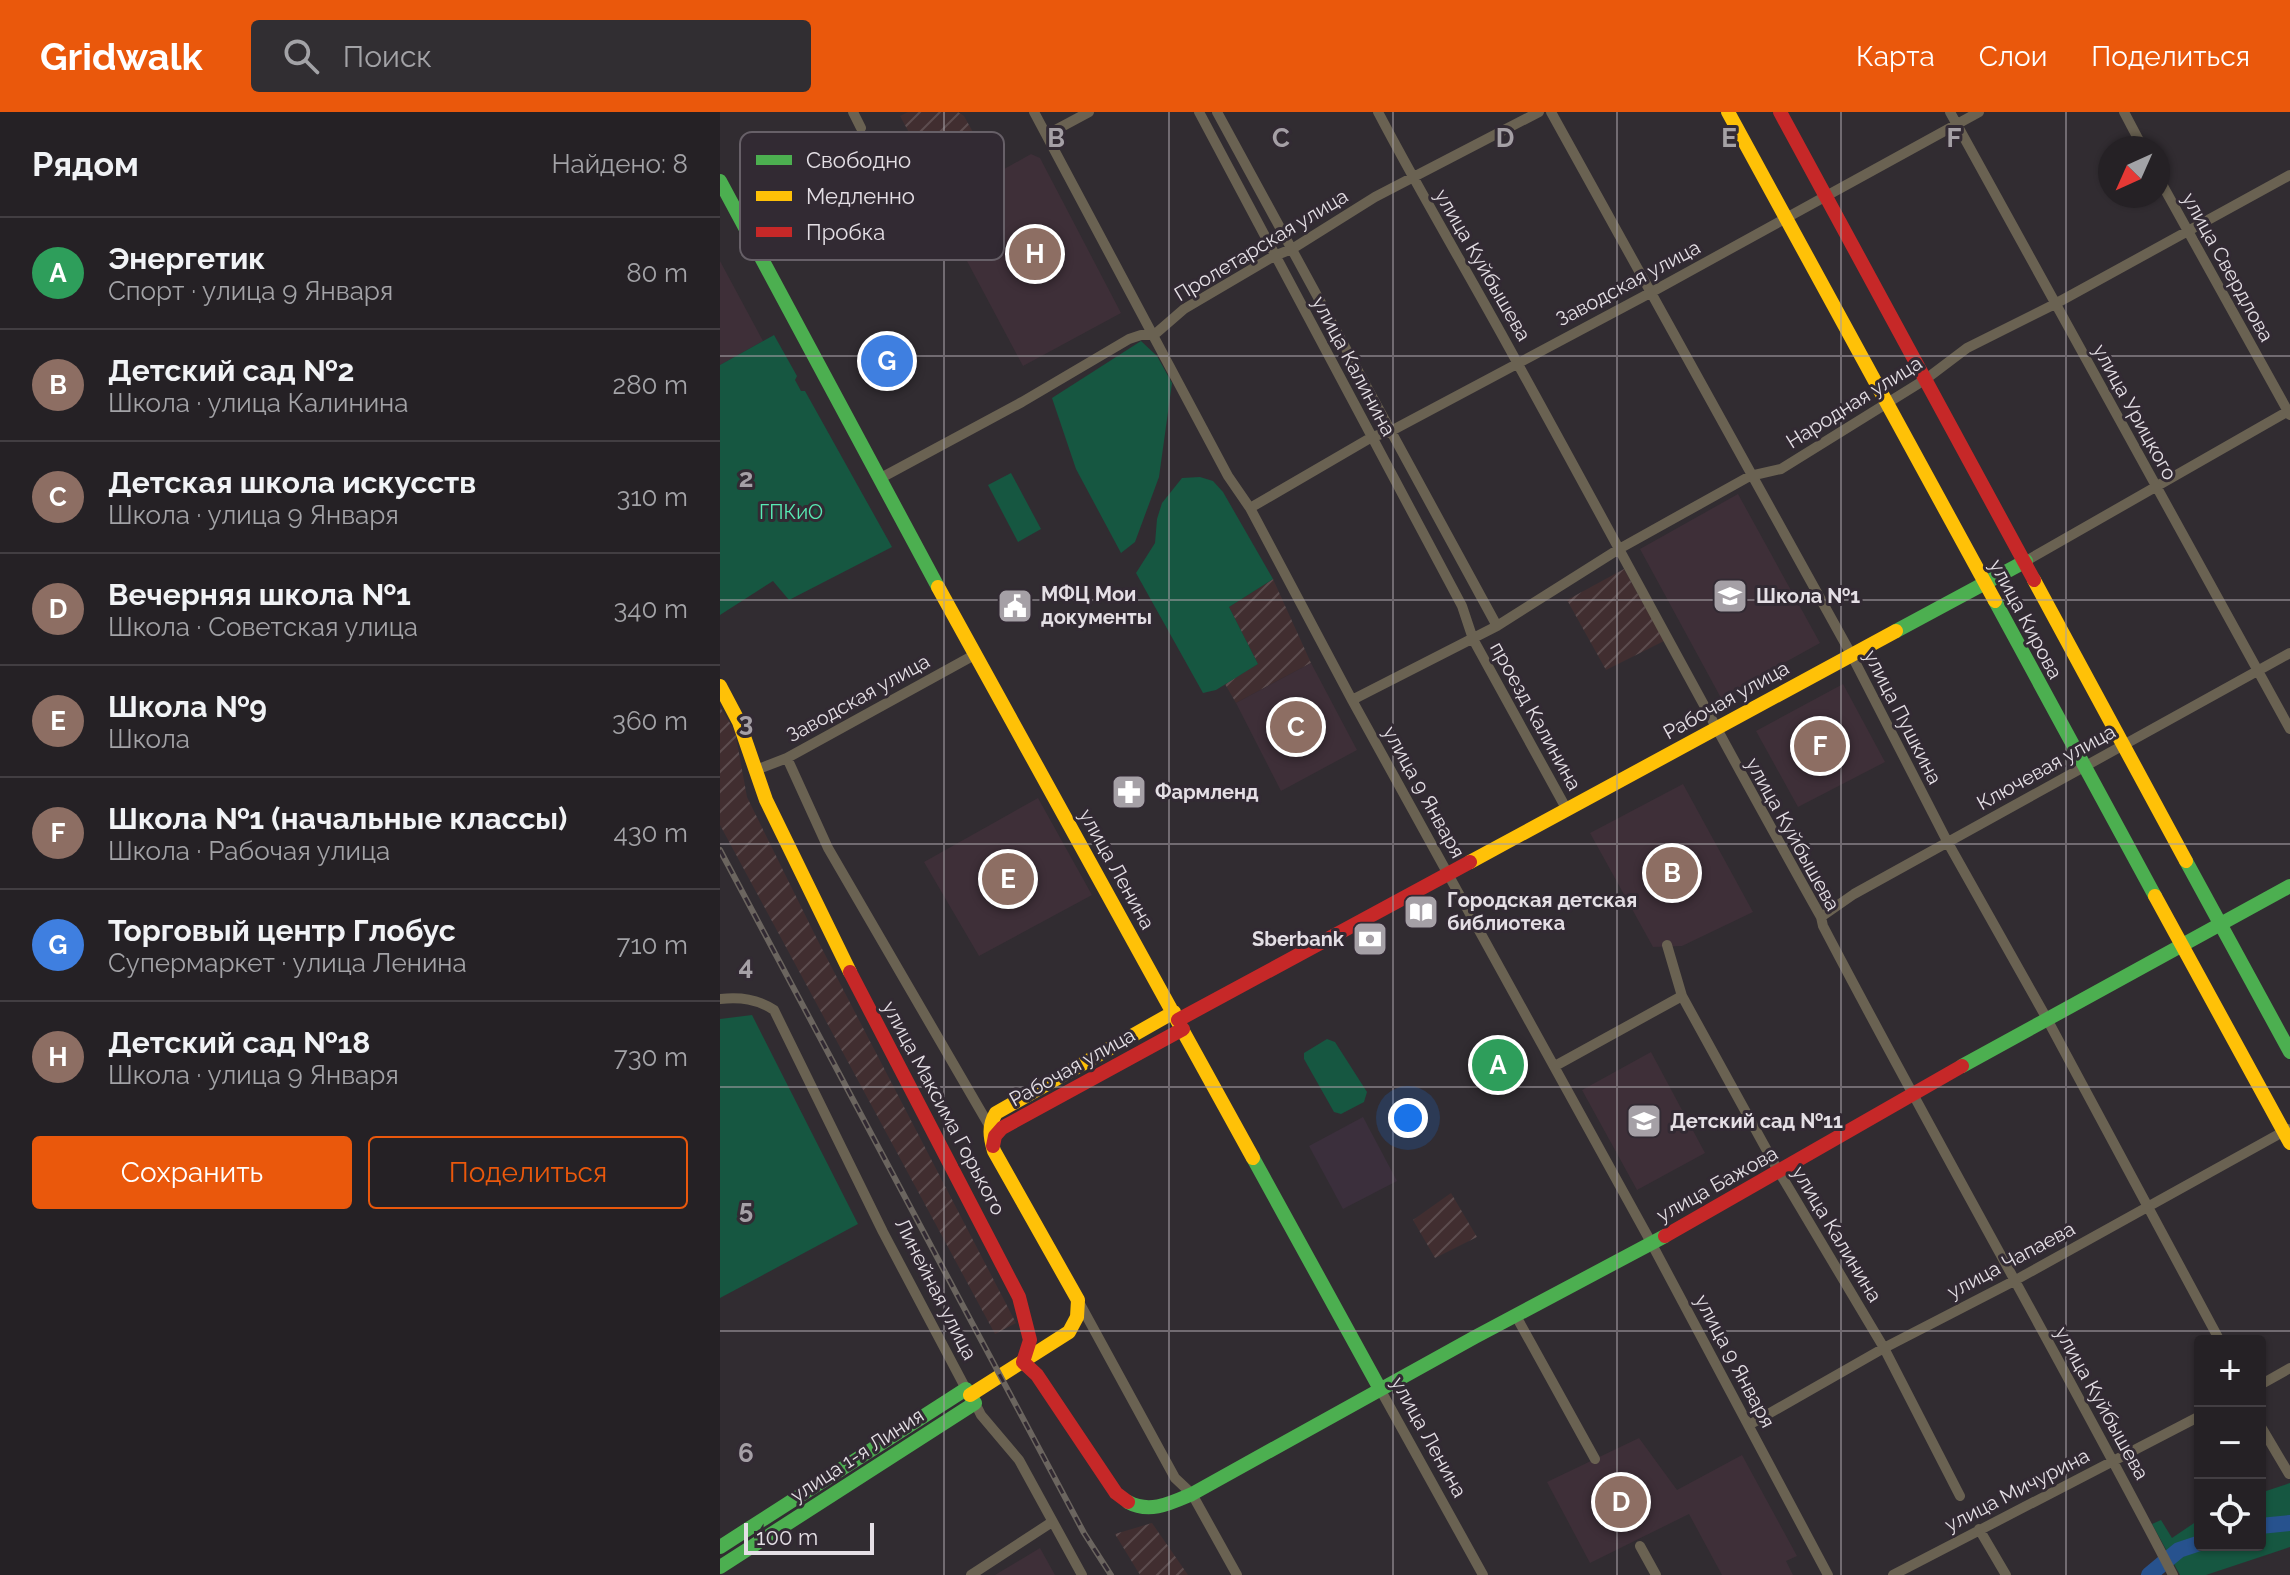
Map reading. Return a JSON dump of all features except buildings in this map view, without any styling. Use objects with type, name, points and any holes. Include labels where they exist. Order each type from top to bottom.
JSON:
[{"type":"main road","name":"улица Кирова","points":[[1728,112],[2181,945],[2288,1134]]},
{"type":"main road","name":"улица Кирова","points":[[1780,112],[2290,1052]]},
{"type":"main road","name":"улица Ленина","points":[[720,181],[740,218]]},
{"type":"main road","name":"улица Ленина","points":[[762,260],[879,479],[1380,1389]]},
{"type":"main road","name":"Рабочая улица","points":[[990,1127],[996,1113],[1178,1020],[2026,561]]},
{"type":"main road","name":"улица Максима Горького","points":[[720,686],[739,722],[766,800],[839,950],[1019,1297],[1030,1340],[1023,1362]]},
{"type":"main road","name":"улица Бажова","points":[[1023,1362],[1037,1375],[1124,1501],[1148,1510],[1158,1508],[1192,1494],[1651,1244],[1912,1094],[2290,886]]},
{"type":"main road","name":"Рабочая улица","points":[[994,1151],[995,1136],[1002,1128],[1178,1020]]},
{"type":"main road","name":"улица Максима Горького","points":[[990,1127],[994,1151],[1078,1300]]},
{"type":"main road","name":"улица 1-я Линия","points":[[720,1547],[970,1396],[1069,1332],[1079,1316],[1078,1300]]},
{"type":"main road","name":"улица 1-я Линия","points":[[720,1567],[970,1396]]},
{"type":"street","points":[[853,112],[861,128]]},
{"type":"street","name":"улица 9 Января","points":[[1034,112],[1228,476],[1250,508],[1352,700],[1555,1066],[1828,1575]]},
{"type":"street","points":[[1048,134],[1089,112]]},
{"type":"street","name":"улица Калинина","points":[[1199,112],[1462,606],[1473,639]]},
{"type":"street","name":"улица Калинина","points":[[1217,112],[1497,626]]},
{"type":"street","name":"улица Куйбышева","points":[[1378,112],[1821,917],[1912,1094],[2173,1575]]},
{"type":"street","name":"Пролетарская улица","points":[[879,479],[1022,402],[1129,339],[1154,335],[1184,309],[1274,256],[1292,249],[1375,197],[1539,112]]},
{"type":"street","name":"улица Пушкина","points":[[1551,112],[1851,654],[1948,843],[2047,1019],[2217,1335]]},
{"type":"street","name":"улица Урицкого","points":[[1950,112],[2290,729]]},
{"type":"street","name":"Заводская улица","points":[[1250,508],[1372,437],[1391,431],[1650,293],[1979,112]]},
{"type":"street","points":[[2124,112],[2137,136]]},
{"type":"street","name":"Народная улица","points":[[1352,700],[1497,626],[1619,549],[1750,476],[1781,469],[1926,379],[1967,348],[2055,304],[2290,175]]},
{"type":"street","name":"улица Свердлова","points":[[2170,200],[2289,412]]},
{"type":"street","name":"Рабочая улица","points":[[2026,561],[2289,412]]},
{"type":"street","name":"проезд Калинина","points":[[1473,639],[1567,810]]},
{"type":"street","name":"Ключевая улица","points":[[1821,917],[1854,894],[2290,653]]},
{"type":"street","name":"Заводская улица","points":[[756,770],[787,758],[976,654]]},
{"type":"street","name":"улица Максима Горького","points":[[787,758],[828,848],[990,1127]]},
{"type":"street","name":"улица Калинина","points":[[1667,945],[1682,996],[1780,1172],[1884,1348],[1960,1496]]},
{"type":"street","points":[[1555,1066],[1682,996]]},
{"type":"street","name":"Линейная улица","points":[[720,999],[737,997],[761,1002],[774,1010],[883,1232],[970,1396],[981,1415],[1019,1460],[1082,1575]]},
{"type":"street","name":"улица Чапаева","points":[[1749,1425],[2146,1206],[2288,1134]]},
{"type":"street","name":"улица Максима Горького","points":[[1078,1300],[1175,1478],[1192,1494],[1237,1575]]},
{"type":"street","points":[[1516,1316],[1595,1459]]},
{"type":"street","points":[[2266,1382],[2290,1368]]},
{"type":"street","name":"улица Ленина","points":[[1380,1389],[1481,1572]]},
{"type":"street","name":"улица Мичурина","points":[[1893,1575],[2194,1419]]},
{"type":"street","points":[[2266,1435],[2289,1474]]},
{"type":"street","points":[[971,1575],[1052,1522]]},
{"type":"street","points":[[1979,1529],[2006,1575]]},
{"type":"street","points":[[1640,1546],[1656,1575]]},
{"type":"street","points":[[1466,1575],[1481,1572]]},
{"type":"shaded area","points":[[908,112],[958,112],[964,116],[973,132],[909,132],[900,116]]},
{"type":"shaded area","points":[[1031,154],[1040,158],[1121,313],[1023,366],[967,261],[1004,260],[1004,169]]},
{"type":"shaded area","points":[[720,261],[763,341],[720,365]]},
{"type":"shaded area","name":"Школа №1","points":[[1738,494],[1820,643],[1721,698],[1640,549]]},
{"type":"shaded area","points":[[1624,569],[1664,641],[1606,670],[1567,600]]},
{"type":"shaded area","points":[[1273,579],[1311,663],[1236,703],[1225,684],[1258,664],[1229,607]]},
{"type":"shaded area","points":[[1311,663],[1357,750],[1281,791],[1236,703]]},
{"type":"shaded area","points":[[1843,684],[1885,762],[1798,807],[1756,731]]},
{"type":"shaded area","points":[[720,707],[735,731],[747,797],[1016,1323],[995,1334],[720,825]]},
{"type":"shaded area","points":[[1683,784],[1753,912],[1682,946],[1653,947],[1590,833]]},
{"type":"shaded area","points":[[1038,798],[1092,895],[979,956],[924,862]]},
{"type":"shaded area","name":"Детский сад №11","points":[[1651,1052],[1705,1153],[1637,1190],[1582,1090]]},
{"type":"shaded area","points":[[1363,1117],[1397,1181],[1343,1209],[1309,1146]]},
{"type":"shaded area","points":[[1451,1193],[1477,1237],[1435,1258],[1413,1220]]},
{"type":"shaded area","points":[[1639,1438],[1677,1490],[1742,1455],[1797,1556],[1786,1561],[1793,1575],[1722,1575],[1689,1514],[1590,1563],[1547,1482]]},
{"type":"shaded area","points":[[1152,1523],[1188,1575],[1140,1575],[1115,1534]]},
{"type":"shaded area","points":[[1040,1548],[1055,1575],[995,1575]]},
{"type":"green space","name":"ГПКиО","points":[[774,335],[797,376],[795,380],[801,391],[805,391],[892,547],[789,600],[773,581],[720,615],[720,365]]},
{"type":"green space","points":[[1141,341],[1157,356],[1172,383],[1159,477],[1135,542],[1121,553],[1076,469],[1052,398]]},
{"type":"green space","points":[[1011,473],[1041,529],[1018,542],[988,485]]},
{"type":"green space","points":[[1200,477],[1213,481],[1223,492],[1273,579],[1229,607],[1258,664],[1216,690],[1203,693],[1136,573],[1155,543],[1162,503],[1182,478]]},
{"type":"green space","points":[[752,1015],[858,1224],[720,1298],[720,1019]]},
{"type":"green space","points":[[1327,1039],[1335,1042],[1367,1092],[1364,1102],[1341,1114],[1334,1112],[1304,1059],[1304,1053]]},
{"type":"green space","points":[[1512,1043],[1524,1066],[1484,1088],[1472,1065]]},
{"type":"green space","points":[[2290,1483],[2290,1547],[2206,1575],[2180,1575],[2152,1524],[2161,1520],[2172,1538],[2194,1523],[2194,1551],[2266,1551],[2266,1491]]},
{"type":"waterway","points":[[2266,1525],[2290,1523]]},
{"type":"waterway","points":[[2149,1575],[2179,1550],[2194,1545]]},
{"type":"railway","points":[[720,850],[1084,1533],[1111,1575]]},
{"type":"traffic: fast","points":[[720,181],[740,218]]},
{"type":"traffic: fast","points":[[762,260],[938,587]]},
{"type":"traffic: fast","points":[[1896,631],[2026,561]]},
{"type":"traffic: fast","points":[[1995,601],[2155,896]]},
{"type":"traffic: fast","points":[[2186,861],[2290,1052]]},
{"type":"traffic: fast","points":[[1962,1066],[2290,886]]},
{"type":"traffic: fast","points":[[1253,1158],[1380,1389]]},
{"type":"traffic: fast","points":[[1128,1502],[1152,1507],[1192,1494],[1665,1236]]},
{"type":"traffic: fast","points":[[720,1547],[966,1389],[975,1403],[720,1567]]},
{"type":"traffic: slow","points":[[1728,112],[1995,601]]},
{"type":"traffic: slow","points":[[2034,580],[2186,861]]},
{"type":"traffic: slow","points":[[938,587],[1253,1158]]},
{"type":"traffic: slow","points":[[1470,862],[1896,631]]},
{"type":"traffic: slow","points":[[720,686],[739,722],[766,800],[850,972]]},
{"type":"traffic: slow","points":[[2155,896],[2290,1143]]},
{"type":"traffic: slow","points":[[970,1395],[1069,1332],[1077,1317],[1078,1300],[994,1151],[990,1132],[996,1113],[1174,1012]]},
{"type":"traffic: jam","points":[[1780,112],[2034,580]]},
{"type":"traffic: jam","points":[[1178,1020],[1470,862]]},
{"type":"traffic: jam","points":[[850,972],[1019,1297],[1030,1340],[1023,1362],[1037,1375],[1116,1493],[1128,1502]]},
{"type":"traffic: jam","points":[[993,1146],[995,1136],[1002,1128],[1183,1029]]},
{"type":"traffic: jam","points":[[1665,1236],[1962,1066]]},
{"type":"place","name":"Детский сад №18","points":[[1035,254]]},
{"type":"place","name":"Торговый центр Глобус","points":[[887,361]]},
{"type":"place","name":"Школа №1","points":[[1730,596]]},
{"type":"place","name":"МФЦ Мои документы","points":[[1015,606]]},
{"type":"place","name":"Детская школа искусств","points":[[1296,727]]},
{"type":"place","name":"Школа №1 (начальные классы)","points":[[1820,746]]},
{"type":"place","name":"Фармленд","points":[[1129,792]]},
{"type":"place","name":"Детский сад №2","points":[[1672,873]]},
{"type":"place","name":"Школа №9","points":[[1008,879]]},
{"type":"place","name":"Городская детская библиотека","points":[[1421,912]]},
{"type":"place","name":"Sberbank","points":[[1370,939]]},
{"type":"place","name":"Энергетик","points":[[1498,1065]]},
{"type":"place","name":"Детский сад №11","points":[[1644,1121]]},
{"type":"place","name":"Вечерняя школа №1","points":[[1621,1502]]}]
